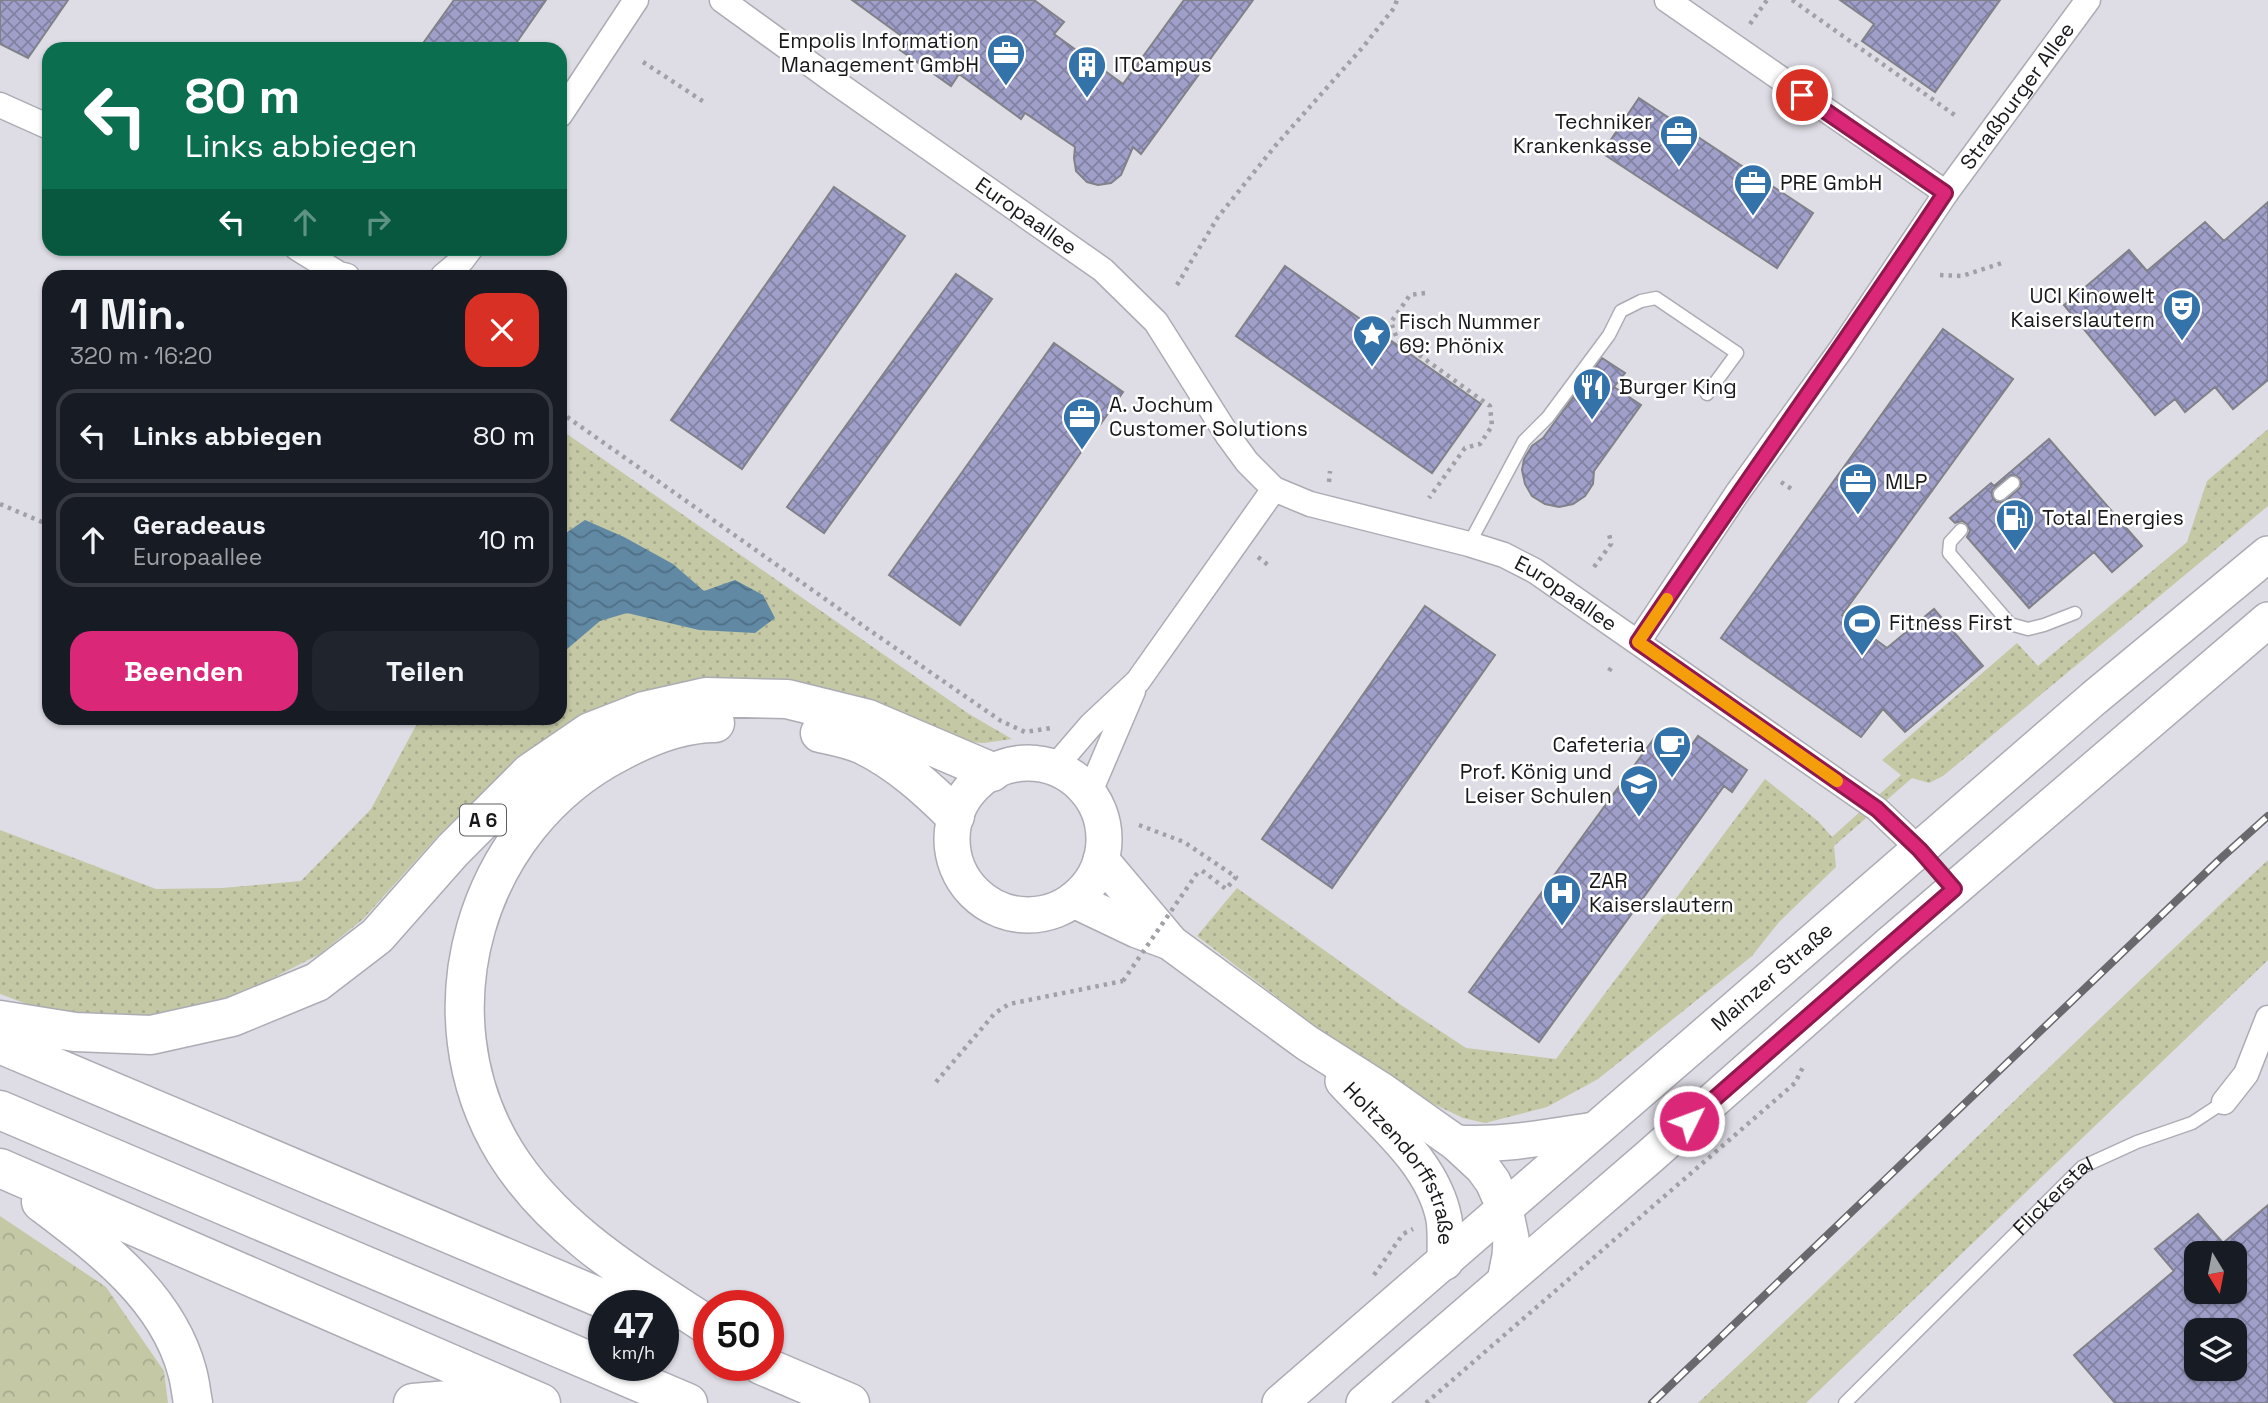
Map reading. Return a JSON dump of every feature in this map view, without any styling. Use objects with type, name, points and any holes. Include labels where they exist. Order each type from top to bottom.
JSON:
[{"type":"highway","name":"A 6","points":[[0,1020],[75,1032],[151,1035],[232,1017],[317,982],[377,936],[453,850],[530,774],[590,732],[644,711],[706,697],[787,699],[868,719],[992,772]]},
{"type":"highway","points":[[693,1315],[582,1240],[540,1198],[505,1152],[482,1107],[469,1061],[464,1012],[466,970],[473,934],[506,856],[538,813],[595,764],[634,744],[674,730],[707,723],[764,723],[818,732],[861,744],[897,765],[928,789],[956,816]]},
{"type":"highway","points":[[0,1044],[588,1292]]},
{"type":"highway","points":[[0,1110],[688,1403]]},
{"type":"highway","points":[[0,1169],[103,1249],[146,1293],[176,1343],[187,1369],[193,1403]]},
{"type":"highway","points":[[0,1169],[541,1403]]},
{"type":"highway","points":[[784,1374],[850,1403]]},
{"type":"highway","points":[[414,1403],[449,1400],[499,1403]]},
{"type":"main road","name":"Mainzer Straße","points":[[1280,1403],[2094,698],[2268,554]]},
{"type":"main road","points":[[1364,1403],[1648,1158],[1792,1029],[2268,620]]},
{"type":"main road","points":[[1033,763],[1054,768],[1073,778],[1089,794],[1100,814],[1104,837],[1101,860],[1091,883],[1074,900],[1051,912],[1027,916],[1003,911],[981,899],[965,882],[955,862],[951,839],[956,816],[964,798],[976,783],[992,772],[1012,765],[1033,763]]},
{"type":"main road","points":[[1920,850],[1954,889]]},
{"type":"main road","name":"Holtzendorffstraße","points":[[1101,860],[1171,943],[1307,1043],[1457,1143],[1483,1168],[1493,1182],[1505,1209],[1511,1238],[1505,1281]]},
{"type":"main road","name":"Holtzendorffstraße","points":[[1074,900],[1171,943]]},
{"type":"main road","name":"Holtzendorffstraße","points":[[1307,1043],[1420,1163],[1438,1199],[1444,1219],[1445,1262]]},
{"type":"main road","points":[[1457,1143],[1485,1145],[1594,1129]]},
{"type":"street","points":[[567,104],[636,0]]},
{"type":"street","name":"Europaallee","points":[[722,0],[1103,270],[1156,322],[1222,427],[1247,462],[1274,489],[1310,504],[1469,544],[1504,555],[1535,571],[1877,809],[1920,850]]},
{"type":"street","points":[[1667,0],[1945,193]]},
{"type":"street","name":"Straßburger Allee","points":[[1638,642],[1738,492],[1842,348],[1945,193],[2088,0]]},
{"type":"street","points":[[0,106],[42,124]]},
{"type":"street","points":[[310,256],[333,270]]},
{"type":"street","points":[[450,270],[465,256]]},
{"type":"street","points":[[1054,768],[1091,725],[1138,681],[1274,489]]},
{"type":"street","points":[[1089,794],[1138,681]]},
{"type":"street","name":"Flickerstal","points":[[2224,1102],[2246,1074],[2268,1018]]},
{"type":"lane","points":[[1469,544],[1524,441],[1548,417],[1609,335],[1621,311],[1641,301],[1656,298],[1737,353],[1707,394]]},
{"type":"lane","points":[[2000,494],[2013,483]]},
{"type":"lane","points":[[1961,530],[1950,542],[1949,554],[2010,625],[2028,629],[2075,613]]},
{"type":"lane","name":"Flickerstal","points":[[1845,1403],[2082,1167],[2137,1142],[2192,1123],[2224,1102]]},
{"type":"path","points":[[1177,285],[1219,217],[1285,135],[1363,47],[1394,8],[1397,0]]},
{"type":"path","points":[[1751,24],[1767,0]]},
{"type":"path","points":[[1792,0],[1956,116]]},
{"type":"path","points":[[643,62],[704,102]]},
{"type":"path","points":[[1940,275],[1962,276],[2005,262]]},
{"type":"path","points":[[1425,293],[1410,295],[1391,322],[1397,340],[1490,406],[1492,426],[1480,444],[1465,448],[1429,498]]},
{"type":"path","points":[[567,417],[1001,721],[1025,732],[1056,726]]},
{"type":"path","points":[[1781,482],[1793,490]]},
{"type":"path","points":[[0,504],[42,522]]},
{"type":"path","points":[[1594,567],[1611,544],[1609,533]]},
{"type":"path","points":[[1609,671],[1613,665]]},
{"type":"path","points":[[936,1082],[995,1013],[1009,1004],[1123,981],[1199,869],[1226,890],[1236,877],[1184,842],[1139,825]]},
{"type":"path","points":[[1426,1403],[1795,1083],[1806,1060]]},
{"type":"green space","points":[[2268,429],[2268,506],[1943,776],[1929,783],[1912,778],[1834,846],[1836,867],[1779,922],[1752,956],[1598,1079],[1547,1107],[1485,1123],[1463,1118],[1417,1096],[1336,1042],[1197,936],[1237,888],[1466,1048],[1556,1059],[1765,779],[1819,822],[1832,837],[1901,775],[1882,760],[2017,643],[2038,666],[2187,542],[2207,481]]},
{"type":"green space","points":[[567,434],[969,714],[1012,739],[984,743],[952,741],[804,686],[574,721],[502,774],[438,836],[363,919],[320,954],[243,993],[139,1022],[54,1014],[0,994],[0,830],[156,889],[222,888],[301,881],[371,809],[416,725],[567,725]]},
{"type":"green space","points":[[2268,860],[2268,960],[1806,1403],[1698,1403],[2125,995]]},
{"type":"green space","points":[[0,1216],[106,1287],[164,1371],[168,1403],[0,1403]]},
{"type":"water","points":[[585,520],[624,537],[673,564],[704,591],[735,580],[763,595],[775,618],[755,633],[699,630],[627,613],[600,621],[567,649],[567,532]]},
{"type":"building","points":[[0,0],[68,0],[28,58],[0,44]]},
{"type":"building","points":[[454,0],[546,0],[517,42],[424,42]]},
{"type":"building","name":"ITCampus","points":[[852,0],[1034,0],[1064,22],[1054,34],[1123,84],[1184,0],[1253,0],[1141,154],[1133,147],[1121,175],[1111,183],[1098,185],[1087,182],[1076,171],[1075,147],[1025,113],[1021,119],[959,74],[951,86],[900,50],[907,40]]},
{"type":"building","points":[[1840,0],[2000,0],[1935,92],[1862,41],[1874,24]]},
{"type":"building","points":[[1639,98],[1813,213],[1777,268],[1602,153]]},
{"type":"building","points":[[834,187],[905,236],[742,469],[671,420]]},
{"type":"building","name":"UCI Kinowelt Kaiserslautern","points":[[2268,202],[2268,380],[2233,409],[2215,387],[2185,412],[2175,399],[2155,415],[2064,305],[2129,250],[2147,271],[2205,222],[2224,241]]},
{"type":"building","points":[[1285,266],[1481,404],[1432,473],[1236,336]]},
{"type":"building","points":[[956,274],[992,299],[824,533],[787,507]]},
{"type":"building","points":[[1943,329],[2013,379],[1842,615],[1887,648],[1934,609],[1983,666],[1905,732],[1883,709],[1861,737],[1721,638]]},
{"type":"building","points":[[1054,343],[1123,392],[960,625],[889,575]]},
{"type":"building","name":"Burger King","points":[[1602,358],[1625,373],[1614,387],[1641,405],[1594,471],[1593,484],[1585,496],[1573,504],[1559,507],[1545,504],[1532,496],[1525,484],[1522,470],[1524,459],[1532,446],[1543,438]]},
{"type":"building","points":[[2049,439],[2142,546],[2112,572],[2094,552],[2029,608],[1967,537],[1970,531],[1967,524],[1962,521],[1955,523],[1950,518],[1991,483],[1994,486]],"holes":[[[2011,475],[2020,478],[2021,487],[2005,501],[1996,502],[1992,490]]]},
{"type":"building","points":[[1425,606],[1495,655],[1332,888],[1262,839]]},
{"type":"building","points":[[1658,733],[1686,753],[1698,736],[1747,770],[1732,792],[1724,786],[1539,1042],[1469,992]]},
{"type":"building","points":[[2268,1205],[2268,1403],[2115,1403],[2074,1355],[2174,1271],[2155,1249],[2198,1214],[2221,1241],[2184,1241],[2184,1304],[2247,1304],[2247,1241],[2225,1241]]},
{"type":"railway","points":[[1652,1403],[2268,816]]},
{"type":"slow traffic","points":[[1667,599],[1638,642],[1837,781]]},
{"type":"place","name":"Empolis Information Management GmbH","points":[[1006,87]]},
{"type":"place","name":"ITCampus","points":[[1087,99]]},
{"type":"place","name":"Techniker Krankenkasse","points":[[1679,168]]},
{"type":"place","name":"PRE GmbH","points":[[1753,217]]},
{"type":"place","name":"UCI Kinowelt Kaiserslautern","points":[[2182,342]]},
{"type":"place","name":"Fisch Nummer 69: Phönix","points":[[1372,368]]},
{"type":"place","name":"Burger King","points":[[1592,421]]},
{"type":"place","name":"A. Jochum Customer Solutions","points":[[1082,451]]},
{"type":"place","name":"MLP","points":[[1858,516]]},
{"type":"place","name":"Total Energies","points":[[2015,552]]},
{"type":"place","name":"Fitness First","points":[[1862,657]]},
{"type":"place","name":"Cafeteria","points":[[1672,779]]},
{"type":"place","name":"Prof. König und Leiser Schulen","points":[[1639,818]]},
{"type":"place","name":"ZAR Kaiserslautern","points":[[1562,927]]},
{"type":"route","points":[[1689,1121],[1954,889],[1920,850],[1877,809],[1638,642],[1738,492],[1842,348],[1945,193],[1802,95]]}]
